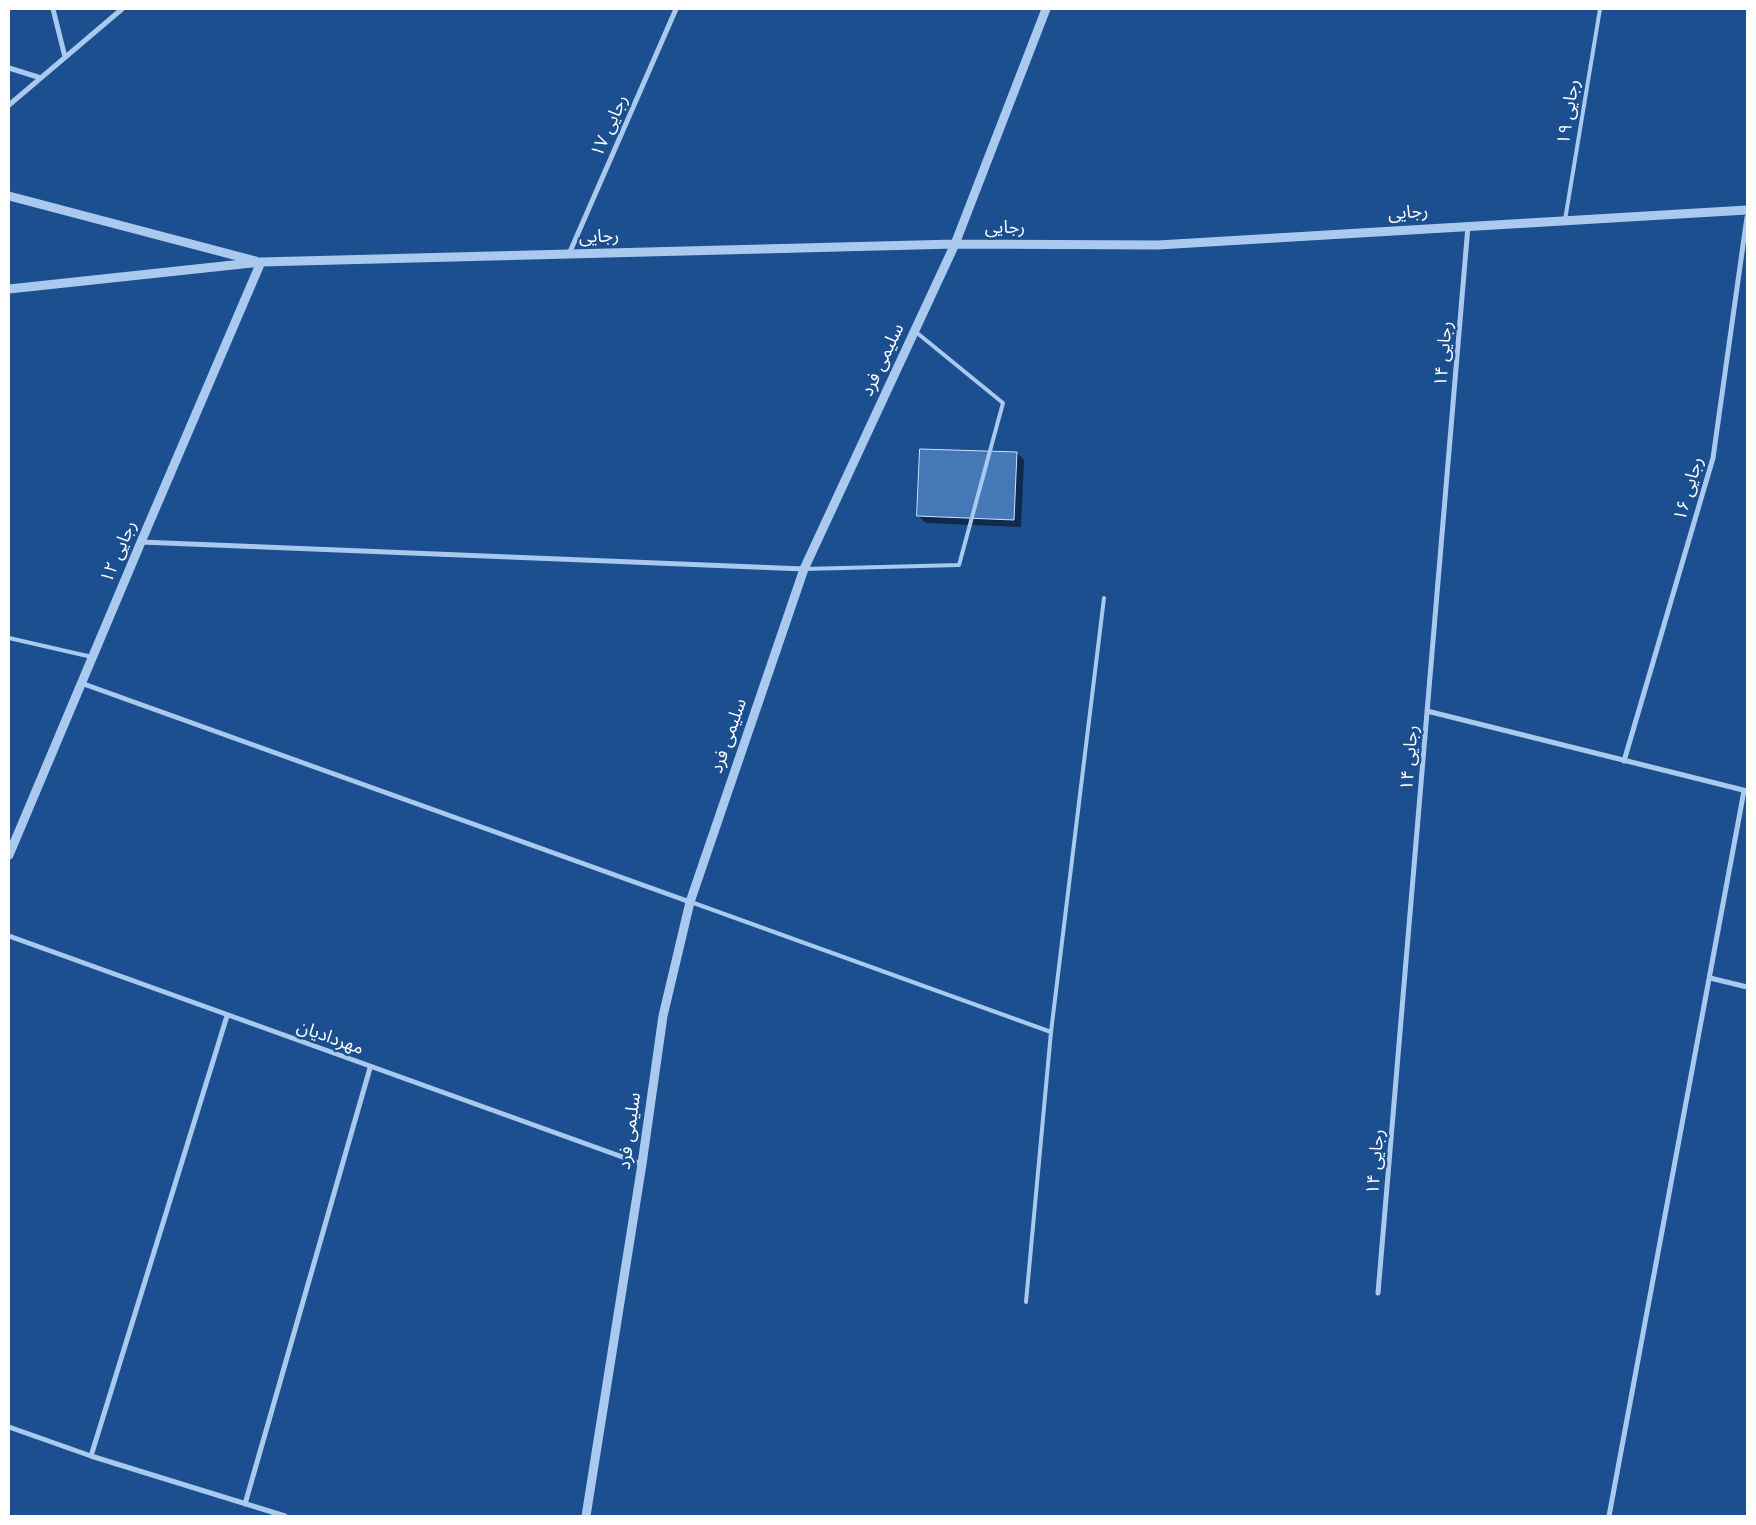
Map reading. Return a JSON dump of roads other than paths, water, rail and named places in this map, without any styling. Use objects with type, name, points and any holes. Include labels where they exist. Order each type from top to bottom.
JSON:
[{"type":"street","points":[[53,9],[65,57]]},
{"type":"street","points":[[9,105],[122,9]]},
{"type":"street","name":"رجایی ۱۷","points":[[569,254],[676,9]]},
{"type":"street","name":"سلیمی فرد","points":[[586,1516],[642,1164],[663,1016],[690,902],[804,569],[955,244],[1046,9]]},
{"type":"street","points":[[9,68],[41,78]]},
{"type":"street","points":[[9,196],[261,262]]},
{"type":"street","name":"رجایی","points":[[261,262],[955,244],[1158,245],[1747,210]]},
{"type":"street","name":"رجایی ۱۶","points":[[1624,761],[1713,458],[1747,217]]},
{"type":"street","name":"رجایی ۱۴","points":[[1378,1293],[1468,226]]},
{"type":"street","points":[[9,289],[261,262]]},
{"type":"street","name":"رجایی ۱۲","points":[[9,855],[261,262]]},
{"type":"street","points":[[141,542],[804,569]]},
{"type":"street","points":[[81,683],[690,902]]},
{"type":"street","points":[[1427,711],[1746,791],[1609,1516]]},
{"type":"street","name":"مهردادیان","points":[[9,936],[370,1068],[642,1164]]},
{"type":"street","points":[[1710,978],[1747,987]]},
{"type":"street","points":[[91,1456],[227,1016]]},
{"type":"street","points":[[245,1504],[370,1068]]},
{"type":"street","points":[[9,1427],[91,1456],[284,1516]]},
{"type":"lane","name":"رجایی ۱۹","points":[[1565,220],[1600,9]]},
{"type":"lane","points":[[804,569],[959,565],[1003,403],[914,330]]},
{"type":"lane","points":[[1026,1302],[1051,1032],[1104,598]]},
{"type":"lane","points":[[9,638],[92,657]]},
{"type":"lane","points":[[690,902],[1051,1032]]}]
